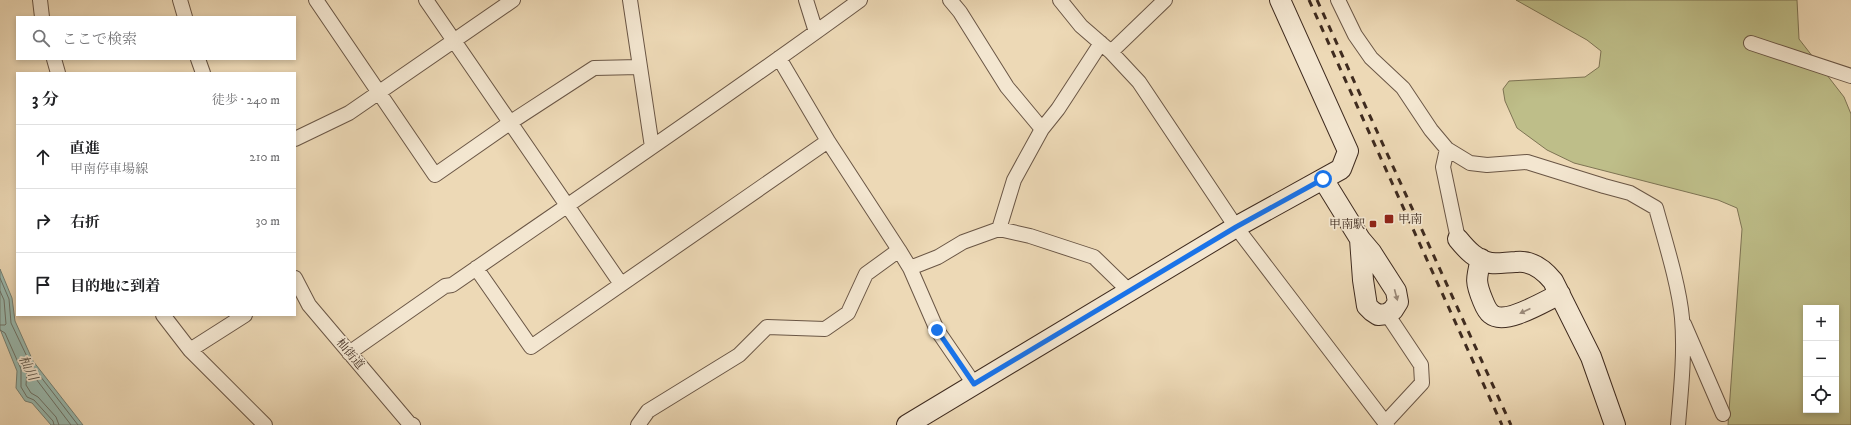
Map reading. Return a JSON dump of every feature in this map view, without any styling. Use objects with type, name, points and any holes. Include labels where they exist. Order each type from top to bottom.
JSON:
[{"type":"street","points":[[40,0],[42,16]]},
{"type":"street","points":[[180,0],[185,16]]},
{"type":"street","points":[[316,0],[435,175],[511,122],[594,68],[639,67]]},
{"type":"street","points":[[426,0],[621,284]]},
{"type":"street","points":[[296,139],[349,113],[513,0]]},
{"type":"street","points":[[630,0],[652,147]]},
{"type":"street","points":[[806,0],[816,32]]},
{"type":"street","points":[[349,353],[445,286],[452,285],[567,206],[860,0]]},
{"type":"street","points":[[950,0],[960,12],[1007,87],[1042,129]]},
{"type":"street","points":[[1060,0],[1081,26],[1106,47],[1139,82],[1236,227],[1386,424],[1422,383],[1421,365],[1387,314]]},
{"type":"street","points":[[999,229],[1014,180],[1042,129],[1106,47],[1165,0]]},
{"type":"street","points":[[907,425],[1236,227],[1341,169],[1348,150],[1280,0]]},
{"type":"street","points":[[1338,0],[1355,35],[1371,58],[1403,88],[1431,130],[1447,149],[1470,163],[1487,165],[1527,162],[1630,193],[1656,208],[1669,257],[1682,318],[1723,414]]},
{"type":"street","points":[[1751,43],[1851,76]]},
{"type":"street","points":[[779,58],[828,141],[910,268],[937,330],[974,384]]},
{"type":"street","points":[[54,60],[58,72]]},
{"type":"street","points":[[198,60],[203,72]]},
{"type":"street","points":[[476,268],[531,347],[828,141]]},
{"type":"street","points":[[1447,149],[1443,167],[1458,239],[1468,251],[1481,259],[1491,263],[1518,261],[1530,263],[1544,271],[1553,281],[1590,357],[1615,425]]},
{"type":"street","points":[[1323,179],[1360,239],[1372,252],[1396,291],[1398,302],[1393,310],[1387,314],[1378,315],[1367,306],[1360,239]]},
{"type":"street","points":[[910,268],[938,258],[963,242],[999,229],[1030,236],[1094,257],[1129,291]]},
{"type":"street","points":[[638,425],[648,411],[739,355],[767,327],[825,328],[848,313],[866,274],[899,250]]},
{"type":"street","points":[[1481,259],[1476,277],[1476,286],[1485,307],[1491,315],[1501,318],[1512,317],[1560,294]]},
{"type":"street","points":[[1363,276],[1372,268],[1376,267],[1382,270]]},
{"type":"street","name":"杣街道","points":[[296,282],[309,305],[412,425]]},
{"type":"street","points":[[164,316],[190,350],[265,425]]},
{"type":"street","points":[[190,350],[243,316]]},
{"type":"street","points":[[1678,425],[1682,387],[1682,318]]},
{"type":"green space","points":[[1516,0],[1797,0],[1799,39],[1844,97],[1851,114],[1851,425],[1728,425],[1742,229],[1737,208],[1718,200],[1574,163],[1547,150],[1517,128],[1505,101],[1503,89],[1509,81],[1585,77],[1599,67],[1601,51],[1587,40]]},
{"type":"water","name":"杣川","points":[[0,269],[12,298],[15,321],[33,361],[83,425],[51,425],[32,403],[25,401],[16,388],[17,371],[0,329]]},
{"type":"railway","points":[[1309,0],[1502,425]]},
{"type":"railway","points":[[1317,0],[1511,425]]},
{"type":"place","name":"甲南","points":[[1389,219]]},
{"type":"place","name":"甲南駅","points":[[1373,224]]},
{"type":"route","points":[[937,330],[974,384],[1236,227],[1323,179]]}]
